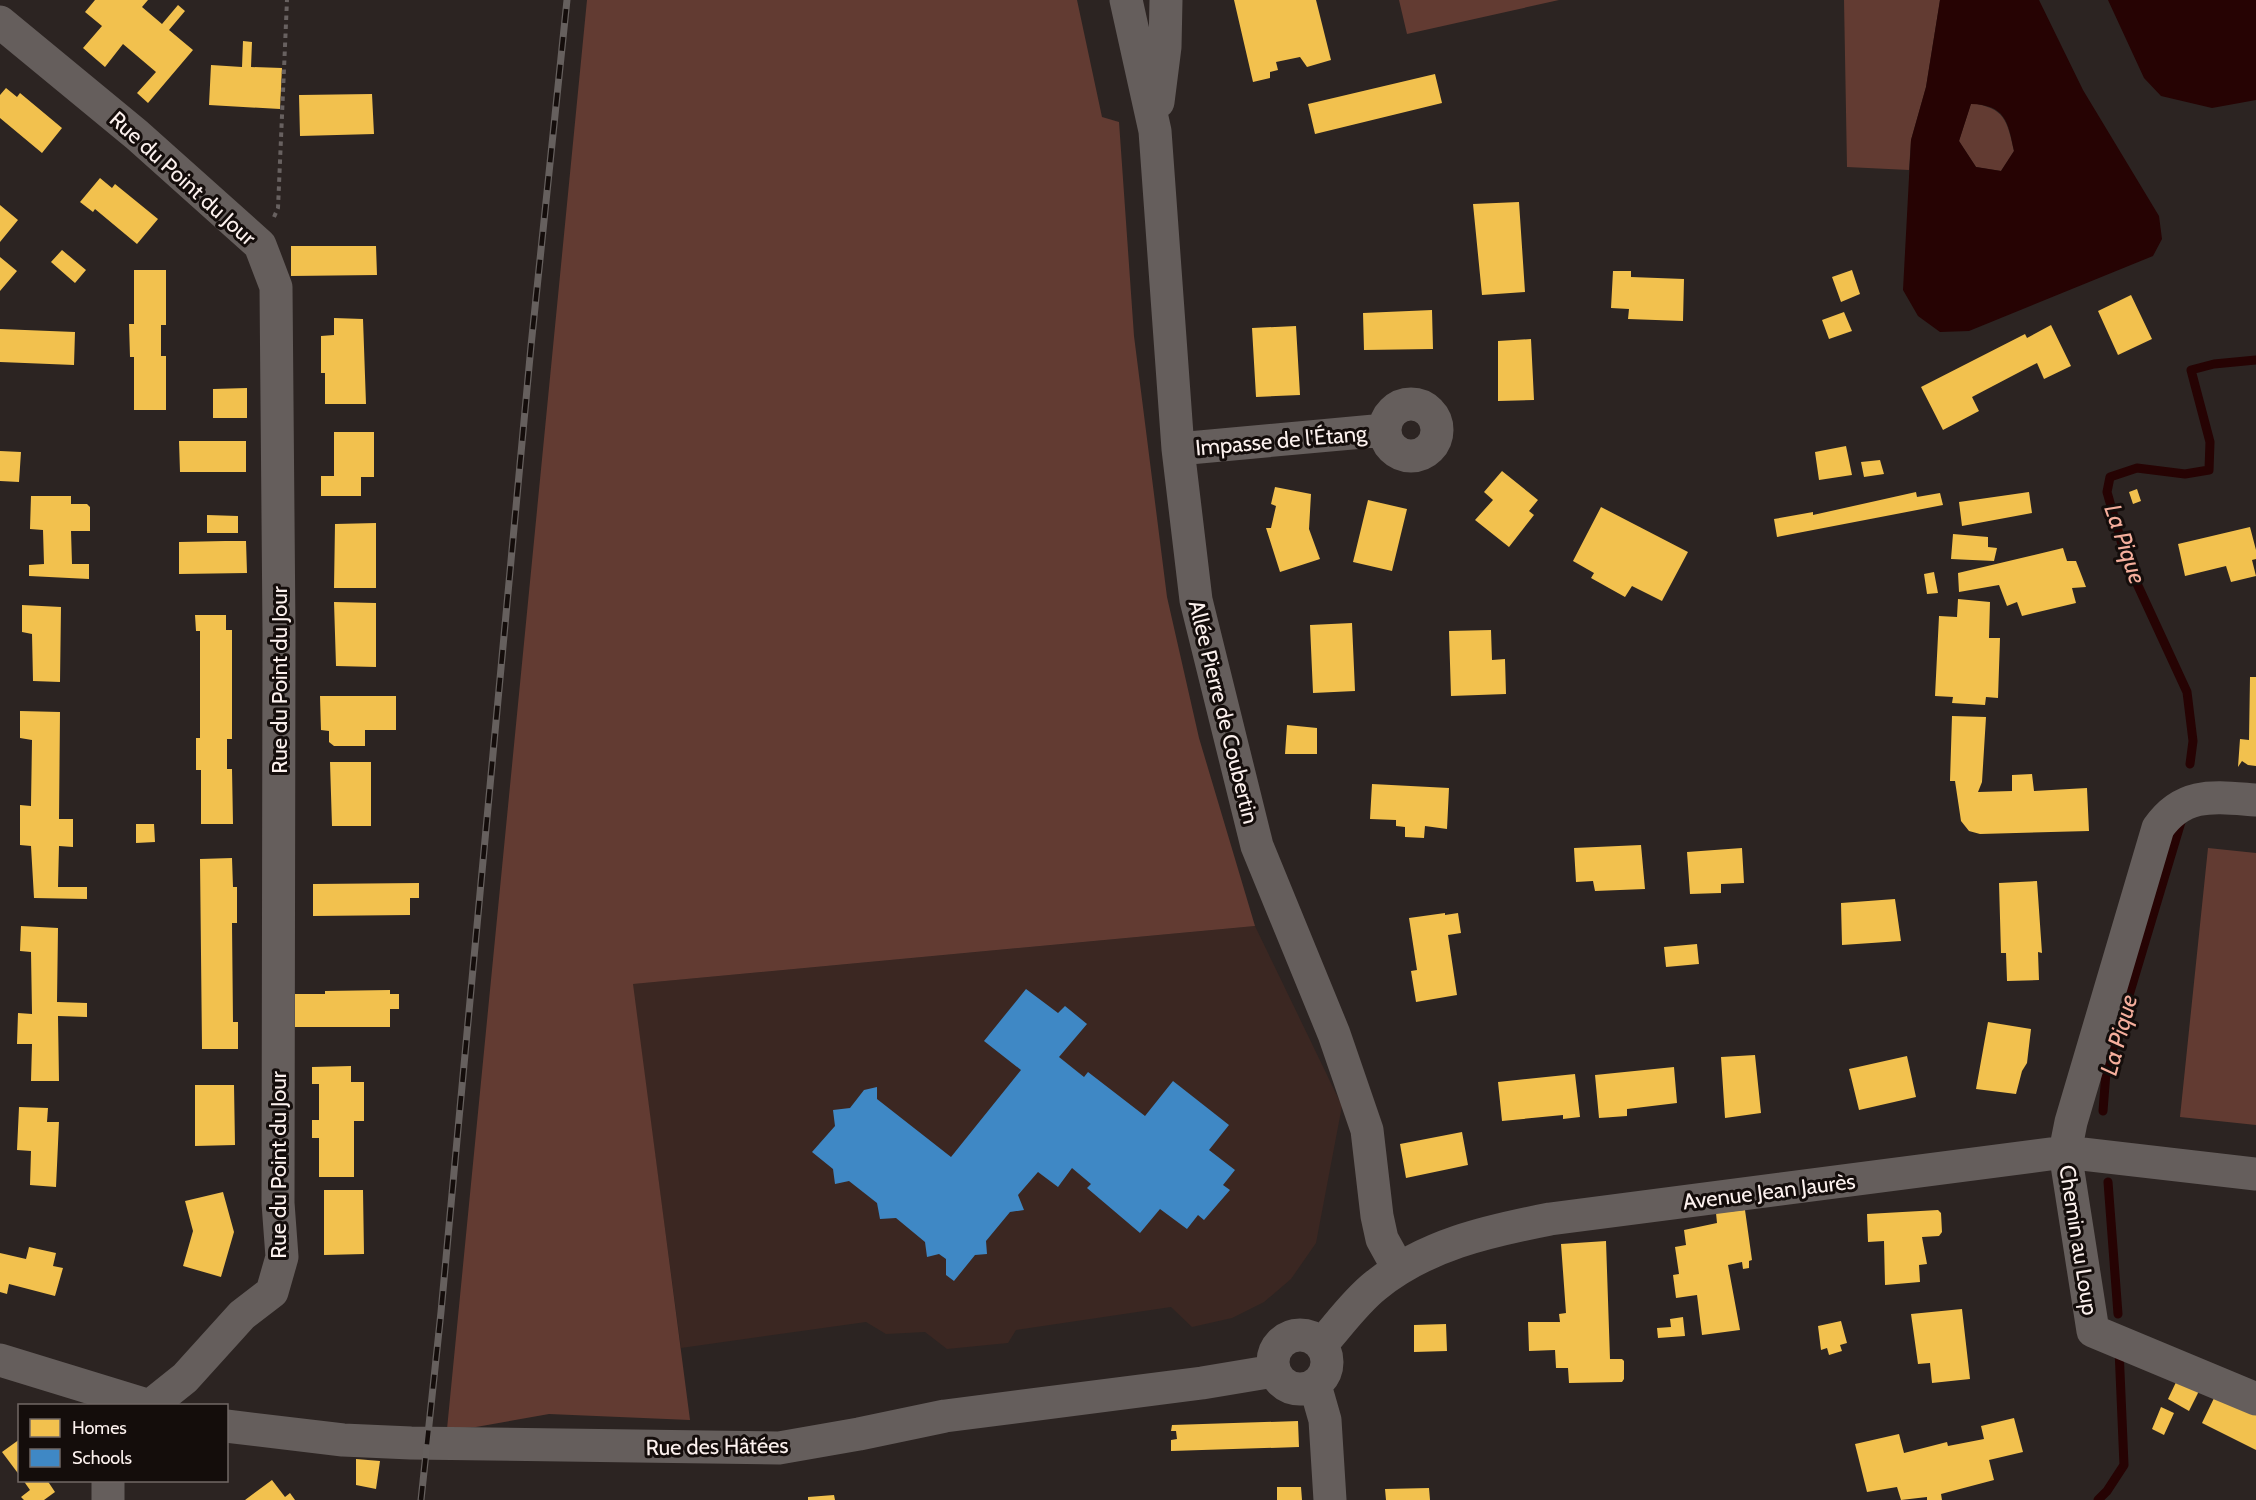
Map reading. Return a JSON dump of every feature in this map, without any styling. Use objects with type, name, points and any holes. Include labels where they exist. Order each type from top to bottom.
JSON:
[{"type":"street","name":"Allée Pierre de Coubertin","points":[[1126,0],[1155,131],[1178,449],[1196,600],[1257,846],[1334,1034],[1367,1130],[1377,1216],[1382,1239],[1398,1268]]},
{"type":"street","name":"Allée Pierre de Coubertin","points":[[1155,131],[1165,47],[1166,0]]},
{"type":"street","name":"Rue du Point du Jour","points":[[0,22],[136,135],[260,244],[276,287],[279,632],[278,1203],[282,1257],[272,1292],[242,1315],[185,1378],[152,1404]]},
{"type":"street","name":"Impasse de l'Étang","points":[[1178,449],[1384,430]]},
{"type":"street","points":[[2065,1152],[2071,1122],[2158,828],[2178,806],[2195,800],[2209,797],[2256,800]]},
{"type":"street","name":"Avenue Jean Jaurès","points":[[1321,1345],[1372,1288],[1398,1268],[1469,1237],[1550,1219],[2065,1152],[2256,1174]]},
{"type":"street","name":"Chemin au Loup","points":[[2065,1152],[2093,1331],[2256,1399]]},
{"type":"street","points":[[1305,1336],[1321,1345],[1327,1365],[1322,1378],[1315,1385],[1307,1389],[1288,1386],[1279,1379],[1274,1371],[1275,1352],[1287,1339],[1305,1336]]},
{"type":"street","points":[[0,1360],[143,1404]]},
{"type":"street","name":"Rue des Hâtées","points":[[228,1426],[343,1440],[411,1443],[779,1448],[945,1416],[1202,1383],[1274,1371]]},
{"type":"street","points":[[1315,1385],[1325,1420],[1330,1500]]},
{"type":"street","points":[[108,1482],[108,1500]]},
{"type":"path","points":[[260,244],[278,208],[287,0]]},
{"type":"shaded area","points":[[587,0],[1077,0],[1102,117],[1119,122],[1134,336],[1167,597],[1199,738],[1255,926],[633,984],[690,1420],[549,1414],[476,1427],[447,1429]]},
{"type":"shaded area","points":[[1399,0],[1559,0],[1407,34]]},
{"type":"shaded area","points":[[1844,0],[1940,0],[1926,87],[1911,140],[1909,170],[1847,167]]},
{"type":"shaded area","points":[[1940,0],[2039,0],[2083,90],[2159,216],[2162,239],[2153,256],[1969,331],[1940,332],[1918,316],[1903,290],[1911,140],[1926,87]],"holes":[[[1971,104],[1998,111],[2010,131],[2014,151],[2001,171],[1976,167],[1959,141]]]},
{"type":"shaded area","points":[[2108,0],[2256,0],[2256,100],[2212,108],[2161,96],[2144,78]]},
{"type":"shaded area","points":[[1971,103],[1991,108],[2003,117],[2014,151],[2001,171],[1976,167],[1959,141]]},
{"type":"shaded area","points":[[2208,848],[2256,853],[2256,1125],[2180,1117]]},
{"type":"shaded area","points":[[1255,926],[1342,1106],[1316,1243],[1291,1279],[1264,1302],[1232,1318],[1192,1327],[1171,1307],[1016,1330],[1008,1343],[947,1349],[925,1332],[886,1334],[866,1322],[681,1348],[632,984]]},
{"type":"building: Homes","points":[[95,0],[148,0],[142,7],[162,24],[178,5],[185,11],[169,30],[193,50],[148,103],[137,93],[156,72],[123,44],[105,67],[83,48],[102,26],[85,12]]},
{"type":"building: Homes","points":[[1234,0],[1316,0],[1331,60],[1307,67],[1300,57],[1276,62],[1278,70],[1270,72],[1270,78],[1253,82]]},
{"type":"building: Homes","points":[[243,41],[252,42],[251,67],[282,68],[280,109],[209,105],[211,65],[242,67]]},
{"type":"building: Homes","points":[[1435,74],[1442,103],[1315,134],[1308,104]]},
{"type":"building: Homes","points":[[6,88],[17,97],[20,93],[62,128],[42,153],[0,118],[0,95]]},
{"type":"building: Homes","points":[[372,94],[374,134],[300,136],[299,95]]},
{"type":"building: Homes","points":[[100,178],[112,188],[115,184],[158,219],[137,244],[95,209],[93,212],[80,202]]},
{"type":"building: Homes","points":[[1519,202],[1525,292],[1482,295],[1473,204]]},
{"type":"building: Homes","points":[[0,205],[18,220],[0,242]]},
{"type":"building: Homes","points":[[291,246],[376,246],[377,275],[291,276]]},
{"type":"building: Homes","points":[[62,250],[86,270],[75,283],[51,262]]},
{"type":"building: Homes","points":[[0,257],[17,271],[0,291]]},
{"type":"building: Homes","points":[[134,270],[166,270],[166,325],[161,325],[161,356],[166,356],[166,410],[134,410],[134,357],[130,357],[129,324],[134,324]]},
{"type":"building: Homes","points":[[1852,270],[1860,294],[1841,302],[1832,277]]},
{"type":"building: Homes","points":[[1613,271],[1631,271],[1631,277],[1684,279],[1683,321],[1628,319],[1629,309],[1611,308]]},
{"type":"building: Homes","points":[[2131,295],[2152,339],[2118,355],[2098,311]]},
{"type":"building: Homes","points":[[1432,310],[1433,349],[1364,350],[1363,313]]},
{"type":"building: Homes","points":[[1844,312],[1852,331],[1829,339],[1822,320]]},
{"type":"building: Homes","points":[[334,318],[363,319],[366,404],[325,404],[325,373],[321,373],[321,336],[334,335]]},
{"type":"building: Homes","points":[[2051,325],[2071,366],[2044,379],[2037,363],[1972,397],[1979,411],[1943,430],[1921,387],[2025,334],[2027,338]]},
{"type":"building: Homes","points":[[1296,326],[1300,395],[1256,397],[1252,328]]},
{"type":"building: Homes","points":[[0,329],[75,332],[74,365],[0,362]]},
{"type":"building: Homes","points":[[1531,339],[1534,400],[1498,401],[1498,341]]},
{"type":"building: Homes","points":[[247,388],[247,418],[213,418],[213,389]]},
{"type":"building: Homes","points":[[334,432],[374,432],[374,477],[361,477],[361,496],[321,496],[321,476],[334,476]]},
{"type":"building: Homes","points":[[179,441],[246,441],[246,472],[180,472]]},
{"type":"building: Homes","points":[[1846,446],[1852,475],[1819,480],[1815,452]]},
{"type":"building: Homes","points":[[0,451],[21,452],[19,482],[0,481]]},
{"type":"building: Homes","points":[[1880,460],[1884,474],[1864,477],[1861,462]]},
{"type":"building: Homes","points":[[1502,471],[1538,500],[1529,511],[1534,515],[1509,547],[1475,520],[1493,500],[1484,492]]},
{"type":"building: Homes","points":[[1275,487],[1311,494],[1309,529],[1320,559],[1280,572],[1266,528],[1271,528],[1276,506],[1271,504]]},
{"type":"building: Homes","points":[[2137,489],[2141,501],[2133,504],[2129,492]]},
{"type":"building: Homes","points":[[1916,492],[1917,497],[1940,493],[1943,505],[1777,537],[1774,519],[1813,512],[1813,515]]},
{"type":"building: Homes","points":[[2029,492],[2032,513],[1962,526],[1959,502]]},
{"type":"building: Homes","points":[[31,496],[71,496],[71,504],[87,504],[90,507],[90,531],[71,531],[72,564],[89,564],[89,579],[29,576],[29,565],[44,564],[43,530],[30,529]]},
{"type":"building: Homes","points":[[1368,500],[1407,509],[1392,571],[1353,562]]},
{"type":"building: Homes","points":[[1601,507],[1688,552],[1662,601],[1632,586],[1625,597],[1591,578],[1594,573],[1573,561]]},
{"type":"building: Homes","points":[[207,515],[238,516],[238,533],[207,533]]},
{"type":"building: Homes","points":[[376,523],[376,588],[334,588],[335,524]]},
{"type":"building: Homes","points":[[2250,527],[2256,550],[2256,559],[2252,560],[2256,576],[2231,582],[2226,566],[2185,576],[2178,544]]},
{"type":"building: Homes","points":[[1953,534],[1988,537],[1988,547],[1997,548],[1994,561],[1951,559]]},
{"type":"building: Homes","points":[[246,541],[247,573],[179,574],[179,542]]},
{"type":"building: Homes","points":[[2063,548],[2067,561],[2076,561],[2086,587],[2072,588],[2076,603],[2022,616],[2017,602],[2007,606],[1999,585],[1959,592],[1958,573]]},
{"type":"building: Homes","points":[[1934,572],[1938,593],[1927,594],[1924,574]]},
{"type":"building: Homes","points":[[1958,599],[1990,602],[1989,638],[2000,638],[1998,698],[1986,697],[1985,705],[1952,703],[1953,697],[1935,696],[1939,616],[1957,617]]},
{"type":"building: Homes","points":[[334,602],[376,603],[376,667],[336,666]]},
{"type":"building: Homes","points":[[22,605],[61,607],[60,682],[33,681],[32,634],[22,632]]},
{"type":"building: Homes","points":[[195,615],[226,615],[226,630],[232,630],[232,739],[227,739],[227,769],[232,769],[233,824],[201,824],[201,770],[196,770],[196,738],[200,738],[200,631],[196,631]]},
{"type":"building: Homes","points":[[1352,623],[1355,691],[1313,693],[1310,625]]},
{"type":"building: Homes","points":[[1491,630],[1492,660],[1505,659],[1506,694],[1451,696],[1449,631]]},
{"type":"building: Homes","points":[[2250,677],[2256,677],[2256,766],[2242,761],[2238,767],[2240,739],[2249,740]]},
{"type":"building: Homes","points":[[320,696],[396,696],[396,730],[365,730],[365,746],[334,746],[329,742],[329,731],[321,730]]},
{"type":"building: Homes","points":[[20,711],[60,712],[59,819],[73,819],[73,847],[59,846],[58,887],[87,887],[87,899],[34,898],[31,846],[20,845],[20,805],[31,806],[32,740],[20,738]]},
{"type":"building: Homes","points":[[1952,716],[1986,717],[1982,782],[1978,792],[2012,791],[2012,775],[2032,774],[2034,791],[2087,788],[2089,831],[1980,834],[1969,831],[1961,821],[1955,781],[1950,781]]},
{"type":"building: Homes","points":[[1287,725],[1317,728],[1317,754],[1285,754]]},
{"type":"building: Homes","points":[[330,762],[371,762],[371,826],[332,826]]},
{"type":"building: Homes","points":[[1372,784],[1449,788],[1447,829],[1425,826],[1424,838],[1405,837],[1405,827],[1396,826],[1396,820],[1370,819]]},
{"type":"building: Homes","points":[[136,824],[154,824],[155,842],[136,843]]},
{"type":"building: Homes","points":[[1641,845],[1645,889],[1595,891],[1593,881],[1576,882],[1574,848]]},
{"type":"building: Homes","points":[[1742,848],[1744,883],[1721,884],[1721,893],[1690,894],[1687,852]]},
{"type":"building: Homes","points":[[232,858],[233,887],[237,887],[237,923],[232,923],[233,1022],[238,1022],[238,1049],[202,1049],[200,859]]},
{"type":"building: Homes","points":[[2037,881],[2042,953],[2038,952],[2039,980],[2007,981],[2006,953],[2001,953],[1999,883]]},
{"type":"building: Homes","points":[[419,883],[419,898],[410,898],[410,915],[313,916],[313,884]]},
{"type":"building: Homes","points":[[1895,899],[1901,941],[1842,945],[1841,903]]},
{"type":"building: Homes","points":[[1445,913],[1445,915],[1458,913],[1461,933],[1448,935],[1457,995],[1416,1002],[1411,971],[1417,970],[1409,918]]},
{"type":"building: Homes","points":[[21,926],[58,928],[57,1002],[87,1003],[87,1017],[58,1016],[59,1081],[31,1081],[32,1044],[17,1044],[18,1013],[32,1014],[31,952],[20,951]]},
{"type":"building: Homes","points":[[1697,944],[1699,964],[1666,967],[1664,947]]},
{"type":"building: Homes","points":[[390,990],[390,994],[399,994],[399,1009],[390,1009],[390,1027],[295,1027],[295,994]]},
{"type":"building: Homes","points":[[1988,1022],[2031,1029],[2027,1063],[2022,1071],[2016,1094],[1976,1089]]},
{"type":"building: Homes","points":[[1755,1055],[1761,1113],[1725,1118],[1721,1057]]},
{"type":"building: Homes","points":[[1907,1056],[1916,1097],[1859,1110],[1849,1069]]},
{"type":"building: Homes","points":[[351,1066],[351,1082],[364,1082],[364,1121],[354,1121],[354,1177],[319,1177],[319,1138],[312,1138],[312,1120],[319,1120],[319,1084],[312,1084],[312,1067]]},
{"type":"building: Homes","points":[[1674,1067],[1677,1103],[1627,1109],[1627,1116],[1599,1118],[1595,1075]]},
{"type":"building: Homes","points":[[1575,1074],[1580,1117],[1563,1119],[1563,1115],[1502,1121],[1498,1082]]},
{"type":"building: Homes","points":[[195,1085],[234,1085],[235,1145],[195,1146]]},
{"type":"building: Homes","points":[[19,1107],[48,1108],[47,1122],[59,1122],[56,1187],[30,1185],[31,1151],[17,1150]]},
{"type":"building: Homes","points":[[1462,1132],[1468,1165],[1406,1178],[1400,1144]]},
{"type":"building: Homes","points":[[324,1190],[363,1190],[364,1254],[324,1255]]},
{"type":"building: Homes","points":[[223,1192],[234,1232],[221,1277],[183,1266],[193,1231],[185,1201]]},
{"type":"building: Homes","points":[[1745,1210],[1752,1260],[1749,1261],[1749,1268],[1743,1269],[1742,1262],[1728,1265],[1740,1330],[1702,1335],[1697,1295],[1676,1298],[1673,1275],[1679,1274],[1675,1247],[1686,1245],[1684,1230],[1717,1223],[1716,1213]]},
{"type":"building: Homes","points":[[1938,1210],[1941,1213],[1942,1232],[1939,1236],[1922,1237],[1927,1264],[1919,1265],[1920,1282],[1885,1285],[1884,1241],[1868,1242],[1867,1214]]},
{"type":"building: Homes","points":[[1606,1241],[1610,1359],[1624,1361],[1624,1379],[1622,1382],[1569,1383],[1568,1368],[1556,1368],[1555,1350],[1529,1351],[1528,1322],[1560,1322],[1559,1314],[1566,1313],[1561,1244]]},
{"type":"building: Homes","points":[[29,1247],[56,1253],[53,1266],[63,1268],[55,1296],[9,1284],[7,1294],[0,1292],[0,1253],[26,1259]]},
{"type":"building: Homes","points":[[1962,1309],[1970,1379],[1932,1383],[1930,1363],[1918,1364],[1911,1314]]},
{"type":"building: Homes","points":[[1683,1317],[1685,1336],[1658,1338],[1657,1328],[1671,1327],[1670,1319]]},
{"type":"building: Homes","points":[[1841,1321],[1847,1343],[1840,1345],[1842,1351],[1829,1355],[1827,1348],[1821,1350],[1818,1326]]},
{"type":"building: Homes","points":[[1446,1324],[1447,1351],[1414,1352],[1414,1325]]},
{"type":"building: Homes","points":[[2178,1378],[2200,1389],[2189,1411],[2168,1399]]},
{"type":"building: Homes","points":[[2215,1396],[2256,1414],[2256,1450],[2202,1423]]},
{"type":"building: Homes","points":[[2161,1407],[2174,1413],[2164,1435],[2152,1429]]},
{"type":"building: Homes","points":[[2014,1418],[2023,1452],[1989,1460],[1994,1480],[1941,1494],[1942,1500],[1927,1500],[1927,1497],[1901,1500],[1897,1487],[1867,1492],[1855,1444],[1899,1434],[1904,1453],[1947,1442],[1948,1446],[1984,1439],[1981,1426]]},
{"type":"building: Homes","points":[[1298,1421],[1299,1447],[1171,1451],[1171,1440],[1177,1439],[1176,1431],[1171,1431],[1172,1425]]},
{"type":"building: Homes","points":[[18,1440],[18,1473],[2,1452]]},
{"type":"building: Homes","points":[[356,1459],[380,1461],[376,1489],[356,1485]]},
{"type":"building: Homes","points":[[272,1480],[285,1497],[290,1493],[295,1500],[245,1500]]},
{"type":"building: Homes","points":[[24,1482],[48,1482],[55,1492],[44,1500],[24,1500],[21,1497],[30,1490]]},
{"type":"building: Homes","points":[[1277,1487],[1301,1487],[1302,1500],[1277,1500]]},
{"type":"building: Homes","points":[[1429,1488],[1430,1500],[1386,1500],[1385,1489]]},
{"type":"building: Homes","points":[[834,1495],[835,1500],[808,1500],[808,1497]]},
{"type":"building: Schools","points":[[1026,989],[1058,1013],[1065,1006],[1087,1024],[1059,1057],[1084,1077],[1088,1072],[1145,1116],[1173,1081],[1229,1125],[1209,1150],[1235,1170],[1223,1185],[1230,1190],[1204,1220],[1198,1215],[1187,1229],[1160,1209],[1140,1233],[1087,1188],[1091,1184],[1072,1168],[1058,1187],[1038,1172],[1018,1195],[1024,1210],[1010,1212],[986,1241],[987,1254],[975,1255],[954,1281],[946,1275],[946,1259],[939,1254],[927,1257],[925,1242],[896,1218],[880,1219],[877,1203],[849,1181],[835,1184],[833,1169],[812,1152],[835,1126],[833,1110],[850,1108],[864,1090],[877,1087],[877,1099],[951,1157],[1021,1070],[984,1041]]},
{"type":"waterway","name":"La Pique","points":[[2190,764],[2193,741],[2187,692],[2127,562],[2107,492],[2110,477],[2137,468],[2185,474],[2209,470],[2210,442],[2191,370],[2214,364],[2256,360]]},
{"type":"waterway","name":"La Pique","points":[[2103,1111],[2106,1072],[2181,822]]},
{"type":"waterway","name":"La Pique","points":[[2108,1182],[2118,1314]]},
{"type":"waterway","name":"La Pique","points":[[2098,1500],[2107,1491],[2124,1465],[2119,1349]]},
{"type":"railway","points":[[421,1500],[441,1312],[531,346],[567,0]]}]
